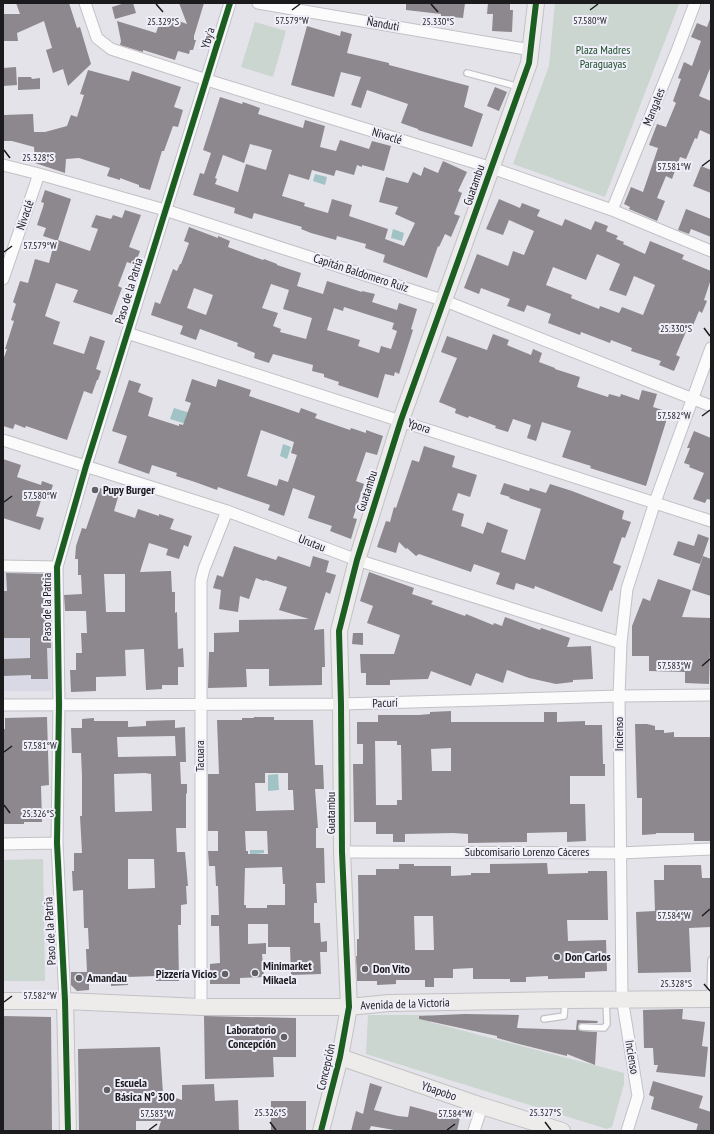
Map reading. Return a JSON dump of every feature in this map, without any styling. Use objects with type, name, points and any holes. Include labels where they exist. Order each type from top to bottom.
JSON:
[{"type":"street","name":"Nivaclé","points":[[85,3],[98,38],[111,49],[492,168],[612,210],[711,251]]},
{"type":"street","name":"Yby'a","points":[[207,80],[230,3]]},
{"type":"street","name":"Ñanduti","points":[[258,3],[531,50]]},
{"type":"street","name":"Guatambu","points":[[349,1007],[342,852],[339,630],[356,560],[401,420],[445,301],[529,63],[536,3]]},
{"type":"street","name":"Mangales","points":[[612,210],[695,3]]},
{"type":"street","name":"Paso de la Patria","points":[[68,1131],[65,1001],[57,843],[59,705],[57,567],[86,466],[207,80]]},
{"type":"street","name":"Capitán Baldomero Ruiz","points":[[3,165],[165,210],[445,301],[711,406]]},
{"type":"street","name":"Nivaclé","points":[[3,279],[39,174]]},
{"type":"street","name":"Ypora","points":[[127,334],[401,420],[711,521]]},
{"type":"street","name":"Incienso","points":[[627,1131],[638,1096],[622,998],[619,696],[621,643],[627,589],[655,502],[711,348]]},
{"type":"street","name":"Urutau","points":[[3,440],[227,510],[356,560],[621,643]]},
{"type":"street","name":"Tacuara","points":[[201,1007],[200,704],[202,581],[204,569],[227,510]]},
{"type":"street","points":[[3,566],[57,567]]},
{"type":"street","name":"Pacurí","points":[[3,705],[341,704],[619,696],[711,695]]},
{"type":"street","points":[[3,844],[57,843]]},
{"type":"street","name":"Subcomisario Lorenzo Cáceres","points":[[342,852],[620,853],[711,849]]},
{"type":"street","name":"Avenida de la Victoria","points":[[3,1002],[65,1001],[201,1007],[349,1007],[389,1003],[622,998],[710,999]]},
{"type":"street","name":"Concepción","points":[[321,1131],[340,1057],[349,1007]]},
{"type":"street","name":"Ybapobo","points":[[340,1057],[482,1106],[562,1131]]},
{"type":"street","points":[[474,1131],[482,1106]]},
{"type":"lane","points":[[467,73],[512,85],[520,89]]},
{"type":"lane","points":[[710,999],[711,960]]},
{"type":"lane","points":[[582,1027],[604,1028],[607,1024],[606,999]]},
{"type":"lane","points":[[544,1019],[564,1016],[565,1000]]},
{"type":"shaded area","points":[[3,570],[50,570],[51,691],[3,691]]},
{"type":"green space","name":"Plaza Madres Paraguayas","points":[[555,3],[679,4],[605,197],[513,164],[549,66]]},
{"type":"green space","points":[[255,22],[286,31],[273,77],[241,67]]},
{"type":"green space","points":[[43,859],[45,981],[3,981],[3,860]]},
{"type":"green space","points":[[368,1015],[430,1015],[430,1022],[624,1073],[624,1084],[612,1127],[607,1129],[366,1054]]},
{"type":"water","points":[[315,174],[327,177],[325,185],[313,181]]},
{"type":"water","points":[[393,229],[404,233],[402,241],[391,238]]},
{"type":"water","points":[[174,408],[190,413],[186,424],[170,419]]},
{"type":"water","points":[[283,444],[291,447],[287,459],[280,456]]},
{"type":"water","points":[[278,774],[279,790],[268,791],[268,775]]},
{"type":"water","points":[[250,850],[264,850],[264,853],[255,854],[255,861],[250,861]]},
{"type":"building","points":[[16,3],[69,3],[77,28],[80,27],[91,64],[68,86],[63,69],[53,73],[46,50],[52,48],[44,21],[17,33],[18,41],[3,41],[3,14],[20,14]]},
{"type":"building","points":[[125,3],[133,3],[136,13],[115,19],[112,7]]},
{"type":"building","points":[[179,3],[204,3],[194,36],[194,40],[196,40],[193,50],[190,50],[189,54],[178,51],[175,60],[143,50],[143,52],[120,45],[121,41],[117,21],[156,33],[159,24],[165,26],[167,17],[187,24]]},
{"type":"building","points":[[406,3],[465,3],[463,18],[406,10]]},
{"type":"building","points":[[488,3],[510,3],[510,10],[513,10],[512,32],[492,31],[493,14],[487,14]]},
{"type":"building","points":[[710,19],[711,66],[699,96],[711,101],[711,135],[700,130],[697,139],[695,138],[686,159],[680,157],[672,179],[666,176],[657,198],[665,201],[657,221],[629,209],[630,207],[624,204],[631,187],[643,192],[658,148],[649,145],[657,124],[666,127],[676,103],[673,101],[681,79],[678,78],[684,62],[692,66],[701,41],[691,37],[697,23],[707,27]]},
{"type":"building","points":[[307,26],[340,36],[341,31],[352,34],[347,53],[389,63],[389,65],[469,86],[464,107],[483,114],[472,147],[401,123],[408,104],[367,90],[361,108],[351,105],[361,77],[341,72],[334,97],[291,85]]},
{"type":"building","points":[[16,67],[17,85],[3,86],[3,68]]},
{"type":"building","points":[[88,70],[129,81],[132,71],[181,87],[174,107],[183,110],[178,127],[173,126],[164,151],[162,151],[150,190],[139,187],[139,185],[120,178],[120,180],[107,176],[110,168],[79,158],[66,159],[65,173],[35,163],[34,147],[12,141],[3,141],[3,115],[33,114],[34,132],[45,132],[67,126],[71,115],[77,117],[84,95],[80,94]]},
{"type":"building","points":[[18,77],[31,77],[32,79],[40,78],[40,89],[18,90]]},
{"type":"building","points":[[495,87],[507,92],[499,111],[487,106]]},
{"type":"building","points":[[220,97],[242,104],[243,102],[260,108],[258,114],[303,128],[305,120],[325,126],[320,147],[336,151],[340,140],[369,149],[372,141],[391,146],[384,171],[357,165],[354,175],[336,170],[334,176],[312,170],[309,180],[289,174],[282,196],[305,203],[304,206],[328,213],[332,199],[352,205],[349,216],[388,229],[385,239],[404,246],[415,223],[395,214],[398,207],[379,202],[386,177],[408,183],[413,172],[421,176],[424,167],[438,173],[443,161],[467,172],[458,191],[462,193],[454,214],[460,216],[451,237],[445,234],[439,247],[438,246],[427,278],[383,262],[385,255],[365,248],[366,244],[337,236],[336,240],[311,233],[301,229],[302,227],[254,213],[252,219],[234,213],[235,208],[193,195],[200,173],[204,174],[211,153],[203,150]],"holes":[[[250,144],[272,150],[266,170],[246,164],[238,192],[215,184],[217,179],[215,178],[223,155],[244,163]]]},
{"type":"building","points":[[701,166],[711,170],[711,193],[693,186]]},
{"type":"building","points":[[45,190],[71,199],[58,240],[90,251],[98,229],[91,227],[96,215],[111,219],[113,215],[122,218],[125,210],[141,215],[129,247],[140,251],[135,265],[127,262],[118,286],[122,288],[112,315],[73,302],[78,290],[56,283],[45,316],[60,322],[53,344],[84,354],[90,336],[105,341],[96,369],[101,371],[98,380],[92,394],[84,391],[67,440],[26,426],[25,428],[15,424],[13,429],[3,426],[3,360],[14,321],[11,320],[16,304],[13,302],[20,281],[28,283],[35,259],[49,263],[55,240],[43,236],[46,228],[37,225],[44,203],[41,202]]},
{"type":"building","points":[[499,199],[520,208],[522,203],[540,210],[537,216],[562,226],[565,219],[591,230],[595,221],[608,226],[606,231],[618,236],[616,239],[624,242],[623,244],[645,254],[650,241],[684,255],[682,259],[711,271],[711,279],[704,300],[707,301],[702,313],[699,311],[692,328],[688,327],[676,355],[680,357],[674,371],[659,365],[661,361],[631,351],[632,348],[611,340],[610,343],[581,332],[580,335],[548,323],[551,314],[527,305],[524,312],[507,306],[510,299],[481,288],[479,294],[464,288],[477,254],[508,266],[513,251],[524,255],[534,231],[509,220],[503,235],[486,229]],"holes":[[[597,254],[620,264],[609,290],[626,296],[634,276],[655,285],[643,315],[622,307],[619,313],[600,306],[599,309],[571,298],[572,295],[546,285],[553,267],[586,280]]]},
{"type":"building","points":[[686,209],[711,219],[711,237],[691,229],[689,234],[678,230]]},
{"type":"building","points":[[189,227],[230,241],[228,247],[301,273],[297,286],[323,294],[327,281],[362,292],[375,294],[372,302],[397,310],[399,303],[417,309],[411,329],[413,330],[399,374],[395,372],[394,376],[385,374],[378,398],[338,385],[339,382],[324,377],[324,374],[312,371],[313,365],[273,354],[269,363],[254,358],[255,353],[237,346],[238,343],[200,329],[196,340],[180,334],[183,326],[151,315],[155,302],[160,304],[173,269],[177,271],[181,264],[189,243],[184,241]],"holes":[[[271,284],[289,290],[283,309],[312,318],[306,339],[280,332],[281,329],[273,326],[278,313],[262,308]],[[194,288],[213,295],[206,315],[187,308]],[[344,307],[394,323],[392,329],[397,331],[391,349],[381,346],[379,353],[358,346],[360,340],[327,330],[334,308],[343,311]]]},
{"type":"building","points":[[493,334],[509,340],[507,345],[531,355],[533,349],[542,353],[539,362],[580,377],[577,387],[608,397],[609,394],[620,397],[621,394],[639,400],[642,390],[657,394],[653,407],[669,412],[646,486],[590,468],[591,466],[562,457],[571,431],[542,422],[536,441],[527,438],[531,425],[513,419],[508,432],[495,428],[496,426],[469,416],[468,418],[455,413],[456,409],[439,402],[457,358],[441,352],[447,336],[487,350]]},
{"type":"building","points":[[192,379],[216,387],[218,379],[251,390],[249,396],[299,413],[301,408],[317,414],[315,418],[350,430],[351,428],[366,433],[366,430],[383,436],[377,455],[366,452],[356,481],[364,484],[353,518],[357,519],[351,539],[330,531],[332,526],[308,518],[315,496],[293,488],[284,516],[268,510],[270,505],[218,487],[217,490],[176,476],[177,473],[152,465],[149,474],[118,463],[127,436],[112,431],[129,380],[141,384],[138,392],[153,398],[148,416],[179,426],[179,424],[183,425],[191,403],[185,401]],"holes":[[[261,430],[294,442],[291,453],[297,455],[288,482],[279,479],[277,486],[247,476]]]},
{"type":"building","points":[[694,431],[711,438],[711,500],[707,499],[705,503],[693,499],[704,473],[689,467],[690,465],[684,463],[690,448],[687,448]]},
{"type":"building","points":[[424,446],[455,456],[452,467],[477,475],[470,497],[458,493],[452,510],[464,514],[461,526],[483,534],[487,522],[508,530],[501,552],[525,560],[541,509],[500,494],[504,483],[529,491],[530,488],[546,493],[550,484],[624,511],[622,519],[631,522],[625,538],[622,537],[613,563],[621,566],[612,591],[610,590],[602,612],[535,586],[534,589],[516,583],[514,590],[496,584],[500,573],[474,564],[471,572],[419,554],[416,556],[399,542],[396,553],[377,547],[386,521],[390,522],[394,507],[396,508],[412,460],[419,462]]},
{"type":"building","points":[[3,459],[21,465],[17,477],[41,485],[42,481],[53,485],[48,499],[42,497],[36,516],[44,518],[40,530],[3,518]]},
{"type":"building","points":[[100,488],[119,494],[114,511],[135,518],[138,509],[159,516],[159,514],[174,519],[170,529],[192,536],[188,547],[184,545],[179,559],[166,555],[168,549],[149,543],[140,572],[171,571],[172,592],[175,592],[175,613],[177,612],[178,649],[183,648],[184,667],[178,667],[178,685],[162,685],[162,689],[146,690],[144,649],[125,650],[126,676],[96,677],[96,691],[71,692],[70,670],[76,670],[76,653],[82,653],[81,633],[87,633],[86,611],[65,611],[64,595],[82,594],[81,575],[78,575],[78,559],[75,559],[76,546],[82,528],[86,529]],"holes":[[[104,574],[125,574],[125,612],[106,612]]]},
{"type":"building","points":[[698,534],[709,538],[700,564],[673,555],[678,541],[694,546]]},
{"type":"building","points":[[234,546],[276,560],[278,556],[310,567],[313,556],[329,561],[326,572],[336,575],[330,594],[326,592],[314,630],[324,629],[325,667],[322,667],[322,685],[269,686],[269,669],[246,669],[247,687],[208,688],[209,652],[214,652],[214,633],[239,632],[239,620],[309,619],[279,610],[287,587],[256,578],[249,599],[240,596],[238,612],[219,609],[221,590],[213,588],[217,575],[223,577]]},
{"type":"building","points":[[703,556],[711,559],[711,596],[692,590]]},
{"type":"building","points":[[369,572],[414,588],[412,594],[433,601],[431,604],[465,616],[466,614],[493,625],[494,623],[502,626],[505,617],[540,630],[541,628],[570,638],[567,647],[591,646],[593,679],[573,680],[573,682],[556,684],[529,678],[507,670],[503,683],[476,673],[471,686],[431,671],[428,679],[390,680],[390,685],[366,685],[366,673],[361,673],[360,654],[394,654],[400,635],[367,623],[373,606],[360,601]]},
{"type":"building","points":[[6,573],[49,574],[51,648],[47,648],[48,679],[31,679],[31,675],[3,676],[3,659],[30,658],[30,638],[3,638],[3,591],[7,591]]},
{"type":"building","points":[[658,579],[691,590],[682,617],[711,618],[709,684],[685,683],[685,672],[649,671],[649,656],[632,656],[632,626],[643,598],[650,601]]},
{"type":"building","points":[[353,633],[363,633],[363,645],[352,644]]},
{"type":"building","points":[[451,711],[451,722],[544,722],[544,712],[557,712],[557,722],[585,721],[585,725],[602,725],[603,764],[605,764],[605,776],[570,776],[570,804],[585,804],[586,841],[567,842],[567,832],[527,833],[527,842],[468,843],[468,834],[453,833],[405,834],[405,842],[393,842],[393,834],[376,834],[376,822],[354,822],[353,764],[363,764],[363,744],[357,744],[357,722],[378,722],[378,715],[419,715],[430,714],[430,712]],"holes":[[[375,741],[397,741],[397,745],[401,745],[402,800],[397,800],[397,805],[376,805]],[[451,748],[451,771],[432,771],[431,749]]]},
{"type":"building","points":[[47,717],[49,785],[41,786],[42,822],[3,824],[3,729],[5,729],[5,718]]},
{"type":"building","points":[[274,717],[274,720],[313,720],[315,765],[323,765],[324,789],[315,789],[318,828],[316,828],[316,848],[324,848],[325,883],[316,883],[317,903],[314,903],[314,923],[320,923],[321,942],[327,941],[327,952],[320,952],[321,974],[291,975],[290,947],[268,947],[268,924],[248,924],[248,944],[266,943],[266,954],[262,954],[264,977],[240,978],[240,984],[210,984],[210,964],[220,963],[219,926],[211,926],[211,915],[219,915],[218,886],[216,886],[215,866],[209,866],[208,851],[218,851],[218,831],[208,831],[208,774],[219,774],[217,720],[242,720],[242,718]],"holes":[[[265,773],[288,773],[288,790],[293,790],[294,810],[256,811],[255,783],[265,783]],[[245,831],[267,831],[268,854],[248,854],[248,851],[246,851]],[[282,867],[283,884],[285,884],[285,905],[267,905],[267,908],[246,908],[246,905],[244,905],[245,868]]]},
{"type":"building","points":[[94,718],[94,721],[128,721],[128,727],[146,726],[146,721],[175,720],[175,728],[185,727],[186,762],[180,762],[181,784],[187,784],[186,828],[176,828],[177,852],[185,852],[188,886],[186,886],[187,904],[181,905],[181,925],[178,925],[179,981],[156,981],[156,976],[127,977],[128,985],[111,986],[111,983],[89,983],[89,990],[77,991],[71,985],[71,972],[87,972],[86,949],[89,949],[88,928],[84,928],[83,890],[73,891],[72,871],[74,871],[74,853],[82,853],[80,816],[82,816],[82,776],[81,753],[72,753],[71,728],[82,728],[82,719]],"holes":[[[175,736],[176,756],[118,757],[117,737]],[[114,774],[151,774],[152,811],[115,812]],[[128,859],[154,859],[155,888],[128,889]]]},
{"type":"building","points":[[635,724],[655,726],[655,730],[664,730],[664,733],[674,732],[674,737],[711,737],[711,841],[694,841],[694,833],[656,833],[642,835],[642,798],[637,798]]},
{"type":"building","points":[[547,863],[548,874],[607,871],[608,920],[567,920],[568,941],[606,940],[607,971],[585,972],[585,978],[548,979],[548,976],[526,977],[526,982],[510,982],[510,979],[473,979],[473,968],[453,969],[453,978],[434,978],[434,987],[425,987],[425,980],[396,980],[396,984],[377,985],[377,981],[357,981],[356,956],[357,939],[359,939],[358,875],[376,875],[376,869],[399,869],[399,864],[414,864],[414,866],[451,866],[451,876],[471,875],[471,873],[490,873],[490,864]],"holes":[[[414,916],[433,916],[434,950],[415,950]]]},
{"type":"building","points":[[664,865],[701,865],[702,878],[711,878],[711,927],[689,928],[691,972],[638,973],[636,912],[655,911],[654,880],[664,880]]},
{"type":"building","points":[[683,1009],[682,1019],[705,1022],[702,1046],[708,1047],[705,1077],[656,1072],[658,1065],[654,1065],[653,1048],[644,1048],[643,1010]]},
{"type":"building","points":[[465,1014],[519,1015],[517,1028],[576,1030],[577,1020],[598,1021],[597,1023],[580,1023],[578,1026],[578,1029],[581,1031],[597,1032],[595,1065],[567,1054],[567,1056],[497,1038],[497,1036],[419,1019],[419,1016]]},
{"type":"building","points":[[3,1016],[51,1017],[52,1131],[3,1131]]},
{"type":"building","points":[[204,1016],[296,1018],[296,1057],[273,1057],[274,1077],[205,1079]]},
{"type":"building","points":[[160,1047],[163,1094],[182,1100],[182,1085],[214,1084],[215,1101],[238,1100],[239,1131],[158,1131],[161,1121],[136,1121],[136,1131],[79,1131],[78,1049]]},
{"type":"building","points":[[653,1081],[703,1096],[699,1108],[711,1112],[711,1131],[696,1131],[698,1124],[651,1109],[654,1097],[649,1095]]},
{"type":"building","points":[[370,1083],[382,1087],[374,1110],[408,1117],[410,1106],[443,1115],[444,1109],[461,1113],[457,1131],[400,1131],[371,1126],[369,1131],[351,1131],[356,1111],[363,1114]]},
{"type":"building","points":[[271,1101],[306,1101],[306,1131],[271,1131]]},
{"type":"cycle path","points":[[68,1131],[65,1001],[57,843],[59,705],[57,567],[86,466],[230,3]]},
{"type":"cycle path","points":[[321,1131],[340,1057],[349,1007],[342,852],[339,631],[357,560],[401,420],[529,63],[536,3]]},
{"type":"place","name":"Pupy Burger","points":[[95,490]]},
{"type":"place","name":"Don Carlos","points":[[557,957]]},
{"type":"place","name":"Don Vito","points":[[365,969]]},
{"type":"place","name":"Minimarket Mikaela","points":[[255,973]]},
{"type":"place","name":"Pizzería Vicios","points":[[225,974]]},
{"type":"place","name":"Amandau","points":[[79,978]]},
{"type":"place","name":"Laboratorio Concepción","points":[[284,1037]]},
{"type":"place","name":"Escuela Básica Nº 300","points":[[107,1090]]}]
